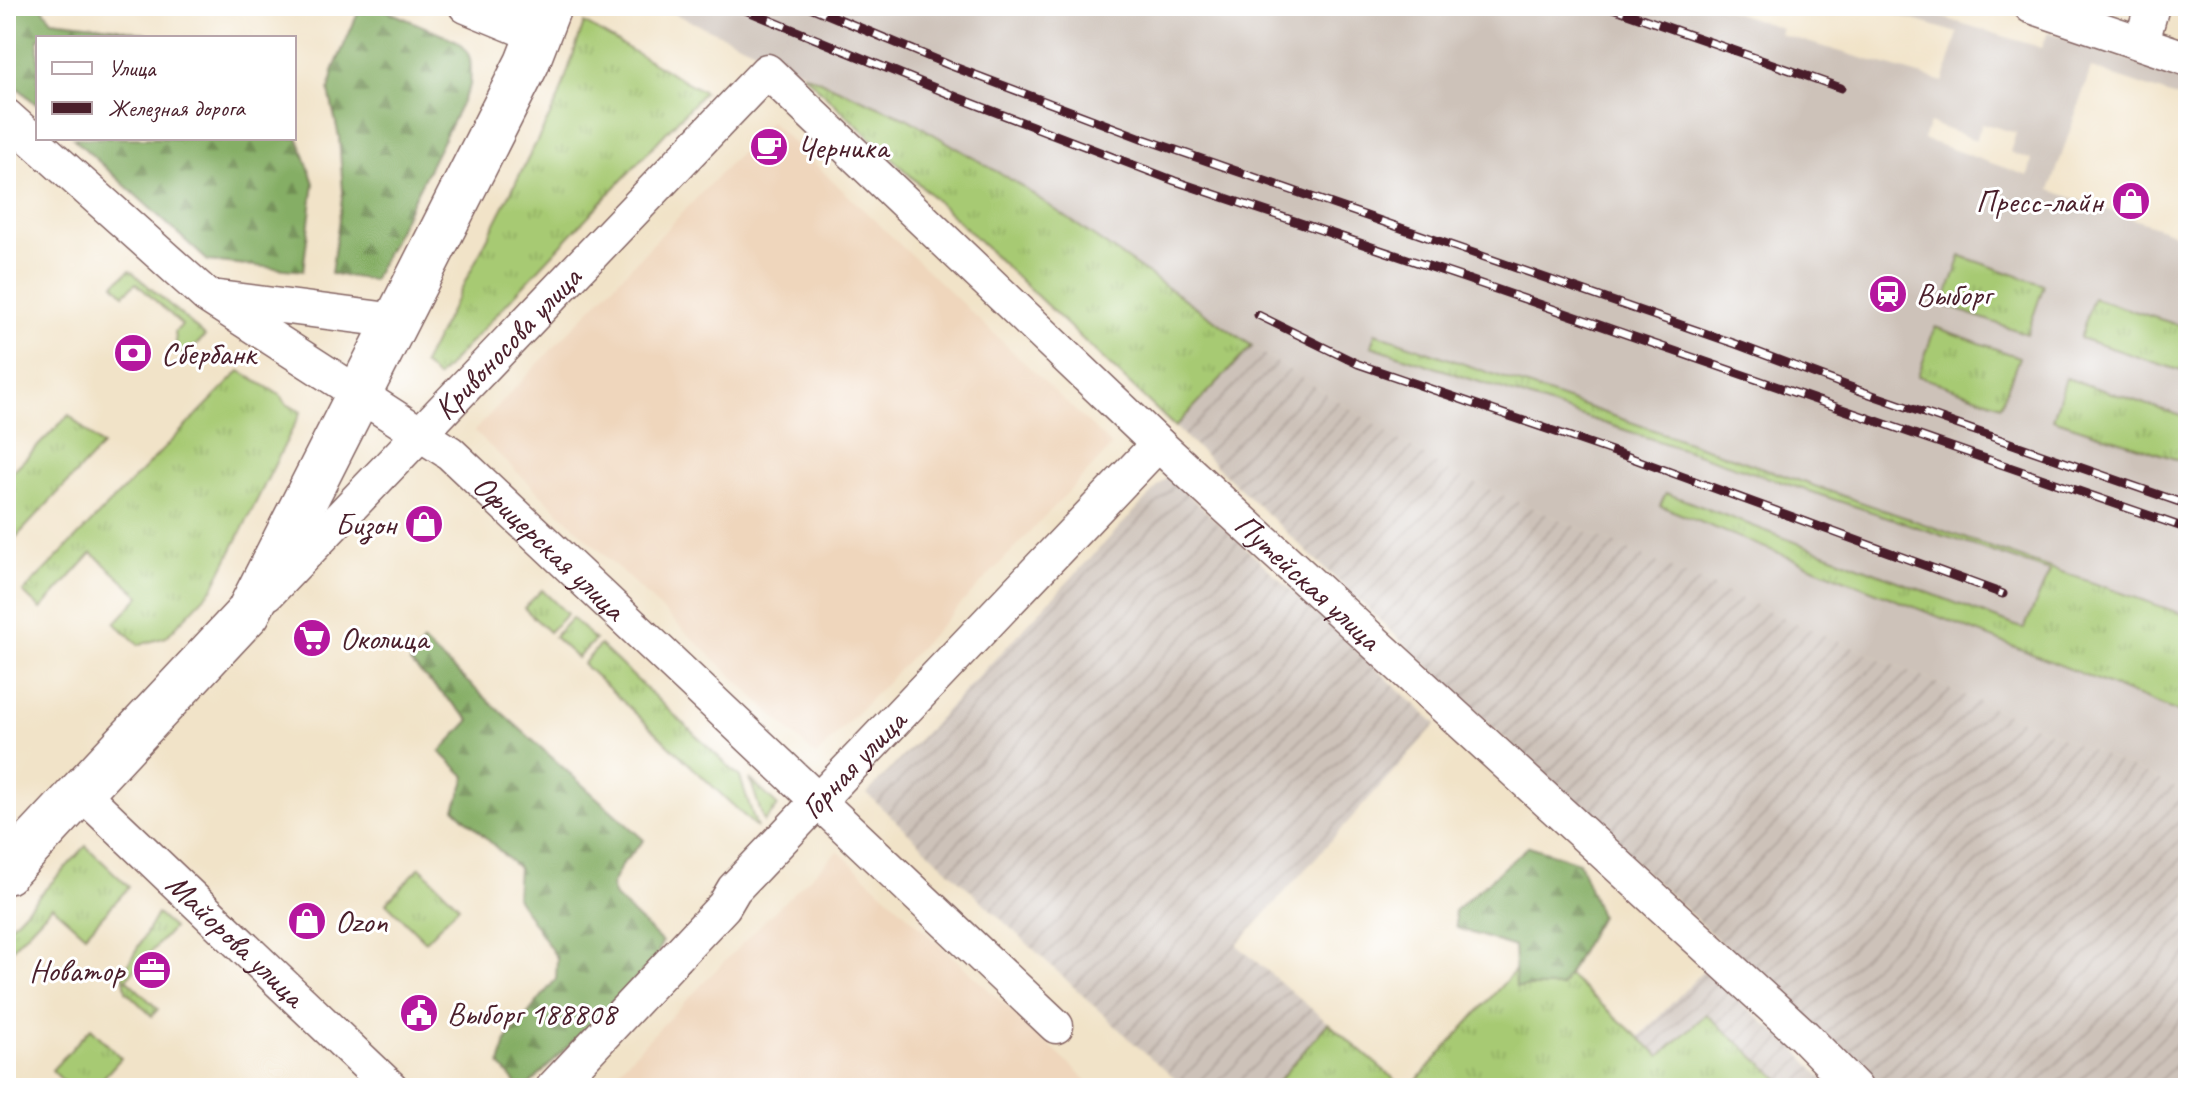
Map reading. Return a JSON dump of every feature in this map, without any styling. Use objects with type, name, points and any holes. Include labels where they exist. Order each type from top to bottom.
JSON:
[{"type":"main road","name":"Кривоносова улица","points":[[6,872],[248,613],[397,321],[544,21]]},
{"type":"street","points":[[466,6],[544,21]]},
{"type":"street","points":[[2031,6],[2188,59]]},
{"type":"street","points":[[2142,42],[2152,6]]},
{"type":"street","name":"Кривоносова улица","points":[[248,613],[767,71]]},
{"type":"street","name":"Путейская улица","points":[[767,71],[1158,444],[1792,1025],[1855,1088]]},
{"type":"street","name":"Офицерская улица","points":[[6,116],[207,296],[450,453],[1056,1026]]},
{"type":"street","points":[[207,296],[397,321]]},
{"type":"street","name":"Горная улица","points":[[553,1088],[817,802],[1158,444]]},
{"type":"street","name":"Майорова улица","points":[[81,792],[391,1088]]},
{"type":"shaded area","points":[[657,6],[1716,6],[1781,28],[1780,34],[1943,82],[1958,33],[1866,6],[1905,6],[2042,48],[2048,32],[2188,80],[2188,101],[2091,68],[2050,190],[2188,238],[2188,792],[1450,472],[1252,346],[1021,187],[908,119]],"holes":[[[1929,123],[1976,140],[1982,123],[2016,133],[2010,152],[2032,160],[2028,176],[1923,139]]]},
{"type":"shaded area","points":[[770,121],[1112,446],[816,756],[474,431]]},
{"type":"shaded area","points":[[1252,346],[1450,472],[2188,792],[2188,1088],[1866,1088],[1813,1030],[1175,427]]},
{"type":"shaded area","points":[[1168,476],[1436,724],[1237,945],[1328,1023],[1272,1088],[1186,1088],[867,794]]},
{"type":"shaded area","points":[[838,851],[1095,1088],[601,1088],[764,921]]},
{"type":"shaded area","points":[[1703,971],[1795,1048],[1831,1088],[1790,1088],[1706,1014],[1661,1056],[1639,1037]]},
{"type":"green space","points":[[6,6],[41,6],[52,20],[155,36],[36,36],[36,104],[6,77]]},
{"type":"green space","points":[[376,6],[457,41],[469,56],[471,73],[470,86],[373,280],[331,274],[343,192],[339,137],[329,91],[333,71],[358,13],[362,8]]},
{"type":"green space","points":[[584,23],[704,92],[437,378],[423,364],[558,100]]},
{"type":"green space","points":[[802,73],[908,119],[1021,186],[1252,346],[1175,427]]},
{"type":"green space","points":[[298,138],[314,183],[303,271],[208,261],[75,140]]},
{"type":"green space","points":[[1961,256],[2044,285],[2027,334],[1944,305]]},
{"type":"green space","points":[[130,270],[205,336],[185,357],[177,349],[175,332],[182,325],[136,283],[124,294],[114,284]]},
{"type":"green space","points":[[2093,298],[2188,328],[2188,373],[2080,338]]},
{"type":"green space","points":[[1935,327],[2019,357],[2001,405],[1918,376]]},
{"type":"green space","points":[[1375,333],[2188,616],[2188,716],[1660,506],[1666,493],[2024,629],[2050,571],[1371,346]]},
{"type":"green space","points":[[240,371],[301,412],[213,588],[166,637],[139,645],[115,623],[140,596],[92,553],[41,609],[23,592]]},
{"type":"green space","points":[[2066,378],[2188,418],[2188,463],[2053,419]]},
{"type":"green space","points":[[69,415],[102,446],[6,548],[6,478]]},
{"type":"green space","points":[[542,590],[567,614],[549,632],[524,608]]},
{"type":"green space","points":[[572,618],[595,640],[577,658],[554,637]]},
{"type":"green space","points":[[423,642],[644,840],[622,864],[611,886],[615,897],[662,942],[655,960],[526,1088],[520,1088],[500,1065],[506,1041],[556,979],[557,958],[516,897],[518,868],[455,809],[466,777],[440,752],[470,720],[410,663]]},
{"type":"green space","points":[[600,645],[740,777],[757,828],[583,664]]},
{"type":"green space","points":[[750,779],[778,806],[764,822]]},
{"type":"green space","points":[[86,846],[129,887],[85,935],[52,906],[6,955],[6,931]]},
{"type":"green space","points":[[1529,846],[1579,862],[1600,916],[1561,987],[1516,987],[1514,947],[1457,928],[1454,911]]},
{"type":"green space","points":[[420,867],[459,906],[425,941],[386,903]]},
{"type":"green space","points":[[157,914],[173,928],[126,979],[158,1009],[152,1016],[126,991],[123,973]]},
{"type":"green space","points":[[1536,947],[1660,1056],[1706,1014],[1790,1088],[1410,1088]]},
{"type":"green space","points":[[1328,1023],[1405,1088],[1272,1088]]},
{"type":"green space","points":[[91,1028],[121,1058],[94,1088],[70,1088],[52,1070]]},
{"type":"railway","points":[[736,6],[959,98],[1175,181],[2188,529]]},
{"type":"railway","points":[[808,6],[949,65],[1144,139],[2188,505]]},
{"type":"railway","points":[[1607,6],[1841,88]]},
{"type":"railway","points":[[1258,315],[1358,364],[1629,457],[2003,594]]},
{"type":"place","name":"Черника","points":[[769,147]]},
{"type":"place","name":"Пресс-лайн","points":[[2131,201]]},
{"type":"place","name":"Выборг","points":[[1888,294]]},
{"type":"place","name":"Сбербанк","points":[[133,353]]},
{"type":"place","name":"Бизон","points":[[424,524]]},
{"type":"place","name":"Околица","points":[[312,638]]},
{"type":"place","name":"Ozon","points":[[307,921]]},
{"type":"place","name":"Новатор","points":[[152,970]]},
{"type":"place","name":"Выборг 188808","points":[[419,1013]]}]
